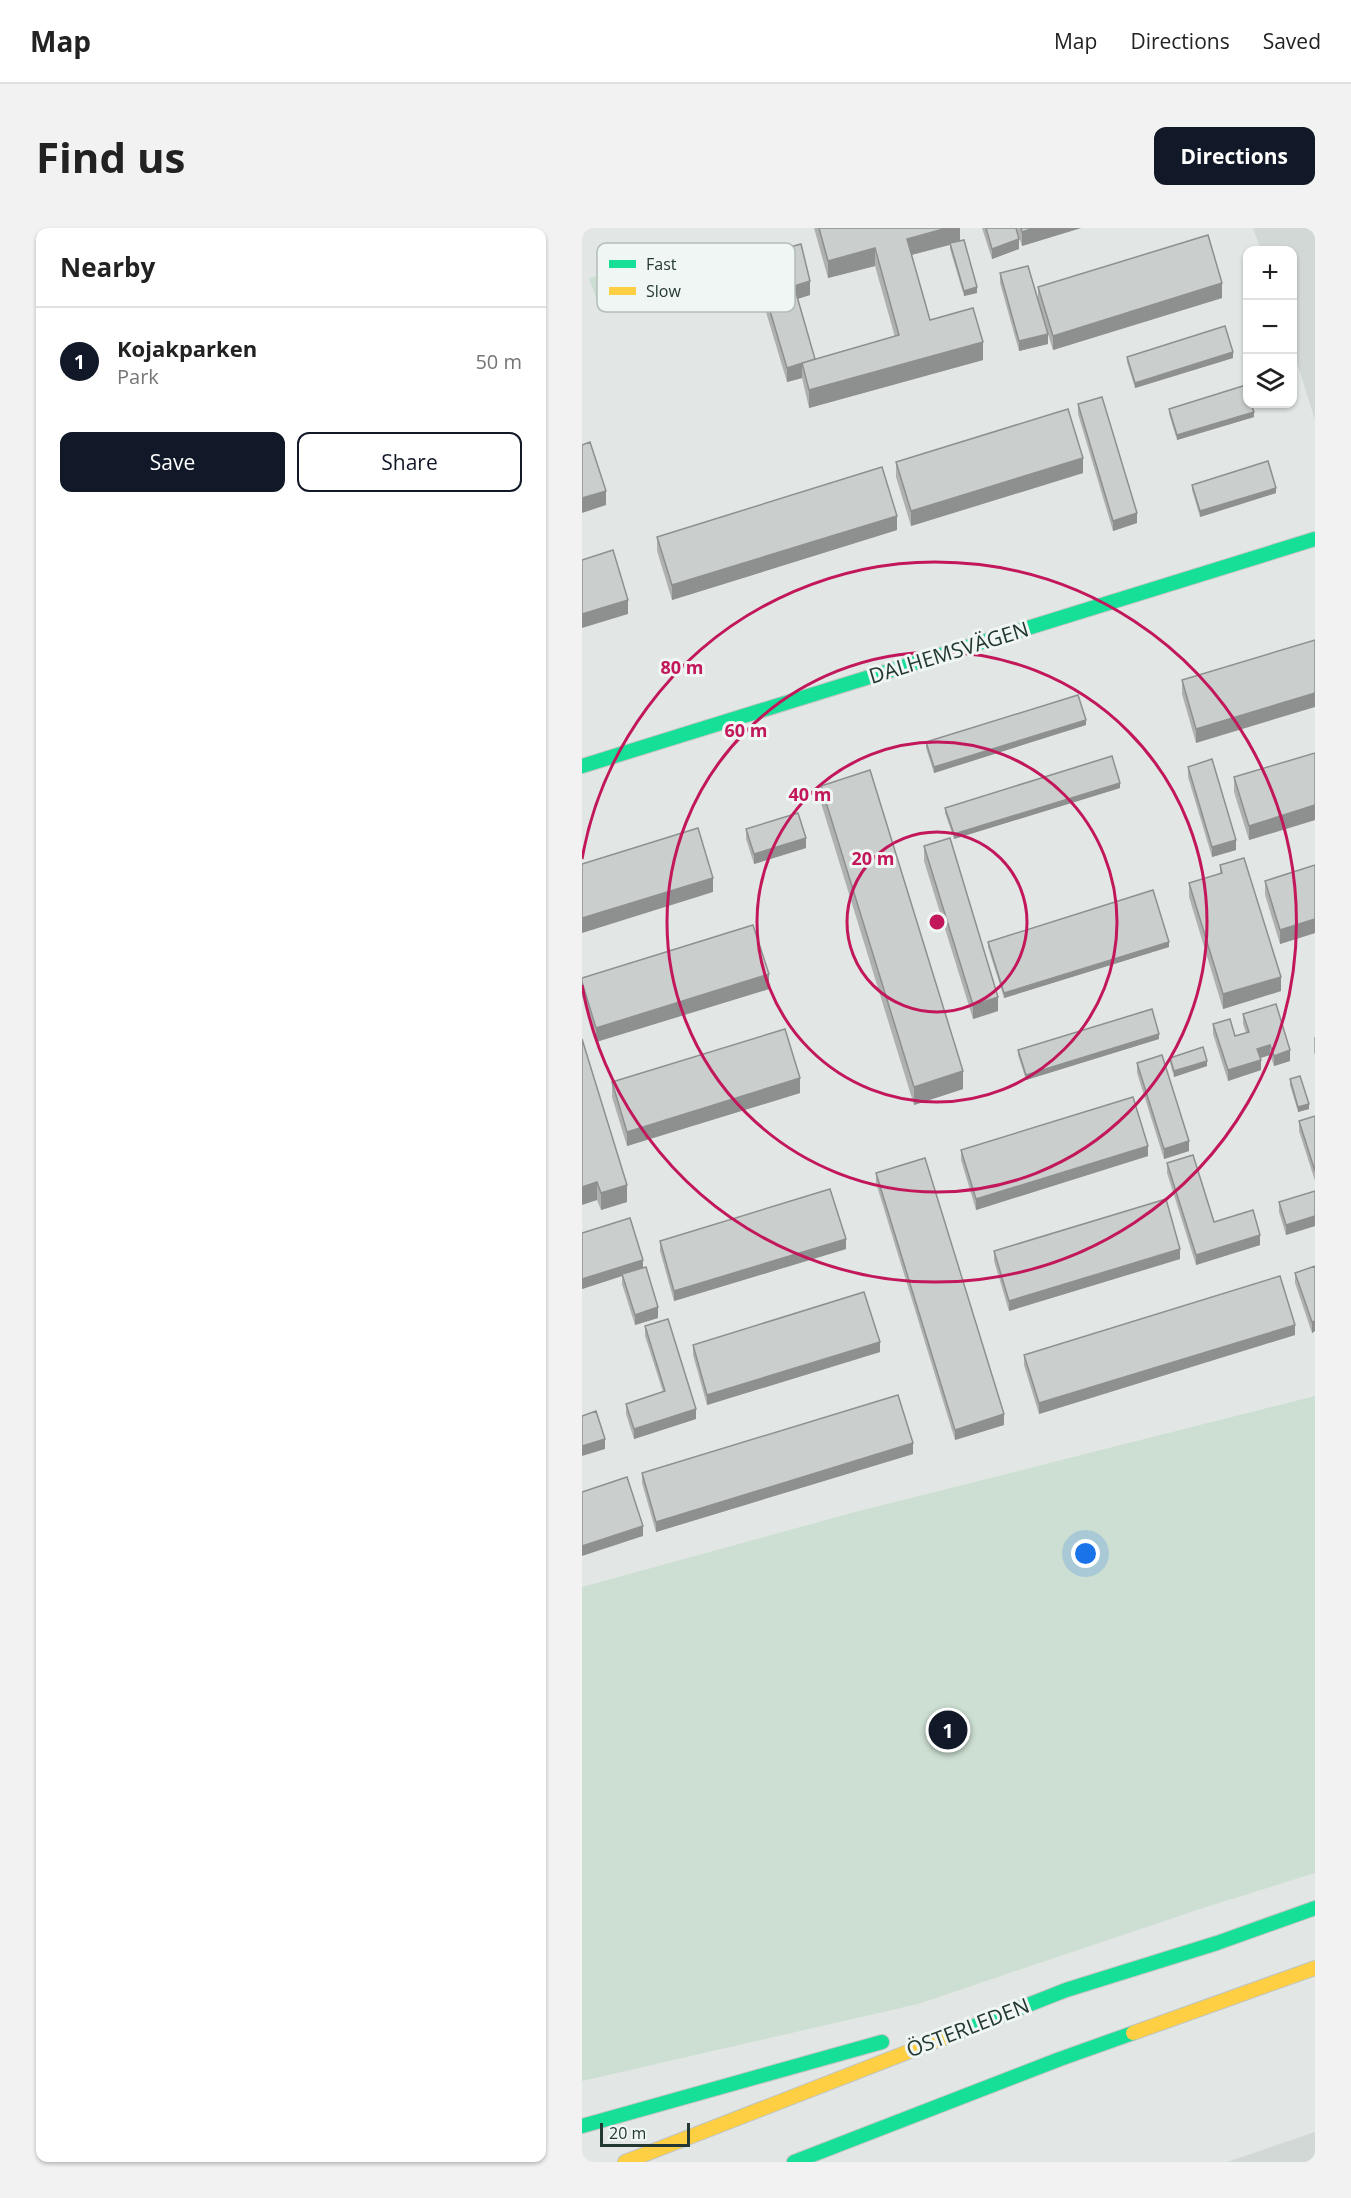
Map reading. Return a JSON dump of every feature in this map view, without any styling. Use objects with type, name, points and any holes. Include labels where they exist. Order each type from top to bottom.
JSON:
[{"type":"main road","name":"DALHEMSVÄGEN","points":[[582,766],[1315,538]]},
{"type":"main road","name":"ÖSTERLEDEN","points":[[625,2162],[1066,1990],[1217,1943],[1315,1908]]},
{"type":"main road","points":[[794,2162],[1060,2059],[1315,1968]]},
{"type":"main road","points":[[927,2029],[1066,1990]]},
{"type":"main road","points":[[582,2126],[892,2039]]},
{"type":"main road","points":[[944,2119],[1060,2059]]},
{"type":"shaded area","points":[[1253,228],[1315,228],[1315,420],[1297,363],[1297,246],[1260,246]]},
{"type":"shaded area","points":[[1315,2132],[1315,2162],[1227,2162]]},
{"type":"green space","points":[[597,276],[597,301],[589,278]]},
{"type":"green space","points":[[1315,1396],[1315,1873],[1200,1909],[918,2004],[582,2081],[582,1587],[855,1512]]},
{"type":"building","points":[[819,228],[947,228],[907,239],[930,320],[973,308],[983,342],[809,390],[802,363],[899,335],[875,248],[828,261]]},
{"type":"building","points":[[986,228],[1016,228],[1019,239],[992,249]]},
{"type":"building","points":[[1021,228],[1034,228],[1022,232]]},
{"type":"building","points":[[1208,235],[1222,283],[1053,336],[1038,287]]},
{"type":"building","points":[[964,240],[977,287],[964,291],[950,243]]},
{"type":"building","points":[[801,244],[810,281],[795,286],[795,246]]},
{"type":"building","points":[[1028,266],[1048,334],[1019,341],[1000,273]]},
{"type":"building","points":[[795,289],[815,359],[787,368],[770,312],[795,312]]},
{"type":"building","points":[[1225,326],[1233,352],[1135,383],[1127,357]]},
{"type":"building","points":[[1243,386],[1243,408],[1252,408],[1254,412],[1177,435],[1169,409]]},
{"type":"building","points":[[1102,397],[1137,513],[1113,521],[1078,404]]},
{"type":"building","points":[[1068,409],[1083,458],[911,511],[896,462]]},
{"type":"building","points":[[590,442],[606,491],[582,498],[582,445]]},
{"type":"building","points":[[1268,461],[1276,488],[1200,511],[1192,485]]},
{"type":"building","points":[[882,467],[897,516],[672,585],[657,537]]},
{"type":"building","points":[[613,550],[628,600],[582,614],[582,560]]},
{"type":"building","points":[[1315,640],[1315,693],[1196,729],[1182,680]]},
{"type":"building","points":[[1078,695],[1086,720],[934,767],[926,742]]},
{"type":"building","points":[[1315,753],[1315,805],[1249,826],[1234,777]]},
{"type":"building","points":[[1112,756],[1120,783],[954,834],[945,808]]},
{"type":"building","points":[[1212,759],[1236,840],[1212,847],[1188,767]]},
{"type":"building","points":[[870,770],[963,1071],[914,1087],[821,786]]},
{"type":"building","points":[[798,813],[806,838],[754,854],[746,829]]},
{"type":"building","points":[[698,828],[713,878],[582,918],[582,864]]},
{"type":"building","points":[[950,838],[998,997],[973,1005],[924,846]]},
{"type":"building","points":[[1244,858],[1281,977],[1223,994],[1189,883],[1222,873],[1220,865]]},
{"type":"building","points":[[1315,865],[1315,919],[1280,930],[1265,881]]},
{"type":"building","points":[[1153,890],[1169,942],[1004,993],[988,942]]},
{"type":"building","points":[[753,925],[769,974],[596,1028],[582,978]]},
{"type":"building","points":[[1276,1004],[1290,1050],[1274,1056],[1270,1045],[1257,1049],[1261,1060],[1228,1070],[1213,1024],[1230,1019],[1235,1036],[1249,1032],[1243,1014]]},
{"type":"building","points":[[1152,1009],[1159,1034],[1026,1075],[1018,1050]]},
{"type":"building","points":[[785,1029],[800,1078],[627,1132],[612,1082]]},
{"type":"building","points":[[582,1039],[627,1185],[601,1193],[597,1182],[582,1187]]},
{"type":"building","points":[[1203,1047],[1207,1061],[1174,1071],[1170,1058]]},
{"type":"building","points":[[1162,1055],[1189,1141],[1164,1149],[1137,1063]]},
{"type":"building","points":[[1300,1076],[1309,1104],[1298,1107],[1290,1079]]},
{"type":"building","points":[[1133,1097],[1148,1146],[976,1199],[961,1150]]},
{"type":"building","points":[[1315,1116],[1315,1171],[1299,1121]]},
{"type":"building","points":[[1193,1155],[1214,1222],[1253,1210],[1260,1235],[1196,1255],[1167,1163]]},
{"type":"building","points":[[925,1158],[1004,1414],[955,1430],[876,1173]]},
{"type":"building","points":[[830,1189],[846,1239],[674,1291],[660,1241]]},
{"type":"building","points":[[1315,1191],[1315,1216],[1286,1225],[1279,1202]]},
{"type":"building","points":[[1166,1199],[1180,1249],[1009,1301],[994,1251]]},
{"type":"building","points":[[630,1218],[643,1260],[582,1279],[582,1233]]},
{"type":"building","points":[[1315,1266],[1315,1321],[1312,1322],[1295,1273]]},
{"type":"building","points":[[646,1267],[658,1307],[635,1315],[622,1274]]},
{"type":"building","points":[[1280,1276],[1295,1325],[1039,1403],[1024,1355]]},
{"type":"building","points":[[864,1292],[880,1342],[707,1395],[693,1345]]},
{"type":"building","points":[[668,1319],[696,1409],[634,1429],[626,1404],[665,1391],[645,1326]]},
{"type":"building","points":[[898,1395],[913,1443],[656,1522],[642,1473]]},
{"type":"building","points":[[596,1411],[605,1439],[582,1446],[582,1416]]},
{"type":"building","points":[[627,1477],[643,1526],[582,1546],[582,1492]]},
{"type":"traffic: fast","points":[[582,766],[1315,539]]},
{"type":"traffic: fast","points":[[949,2036],[1066,1990],[1217,1943],[1315,1908]]},
{"type":"traffic: fast","points":[[794,2162],[1133,2033]]},
{"type":"traffic: fast","points":[[582,2126],[882,2042]]},
{"type":"traffic: slow","points":[[1133,2033],[1315,1968]]},
{"type":"traffic: slow","points":[[625,2162],[949,2036]]},
{"type":"place","name":"Kojakparken","points":[[948,1730]]}]
